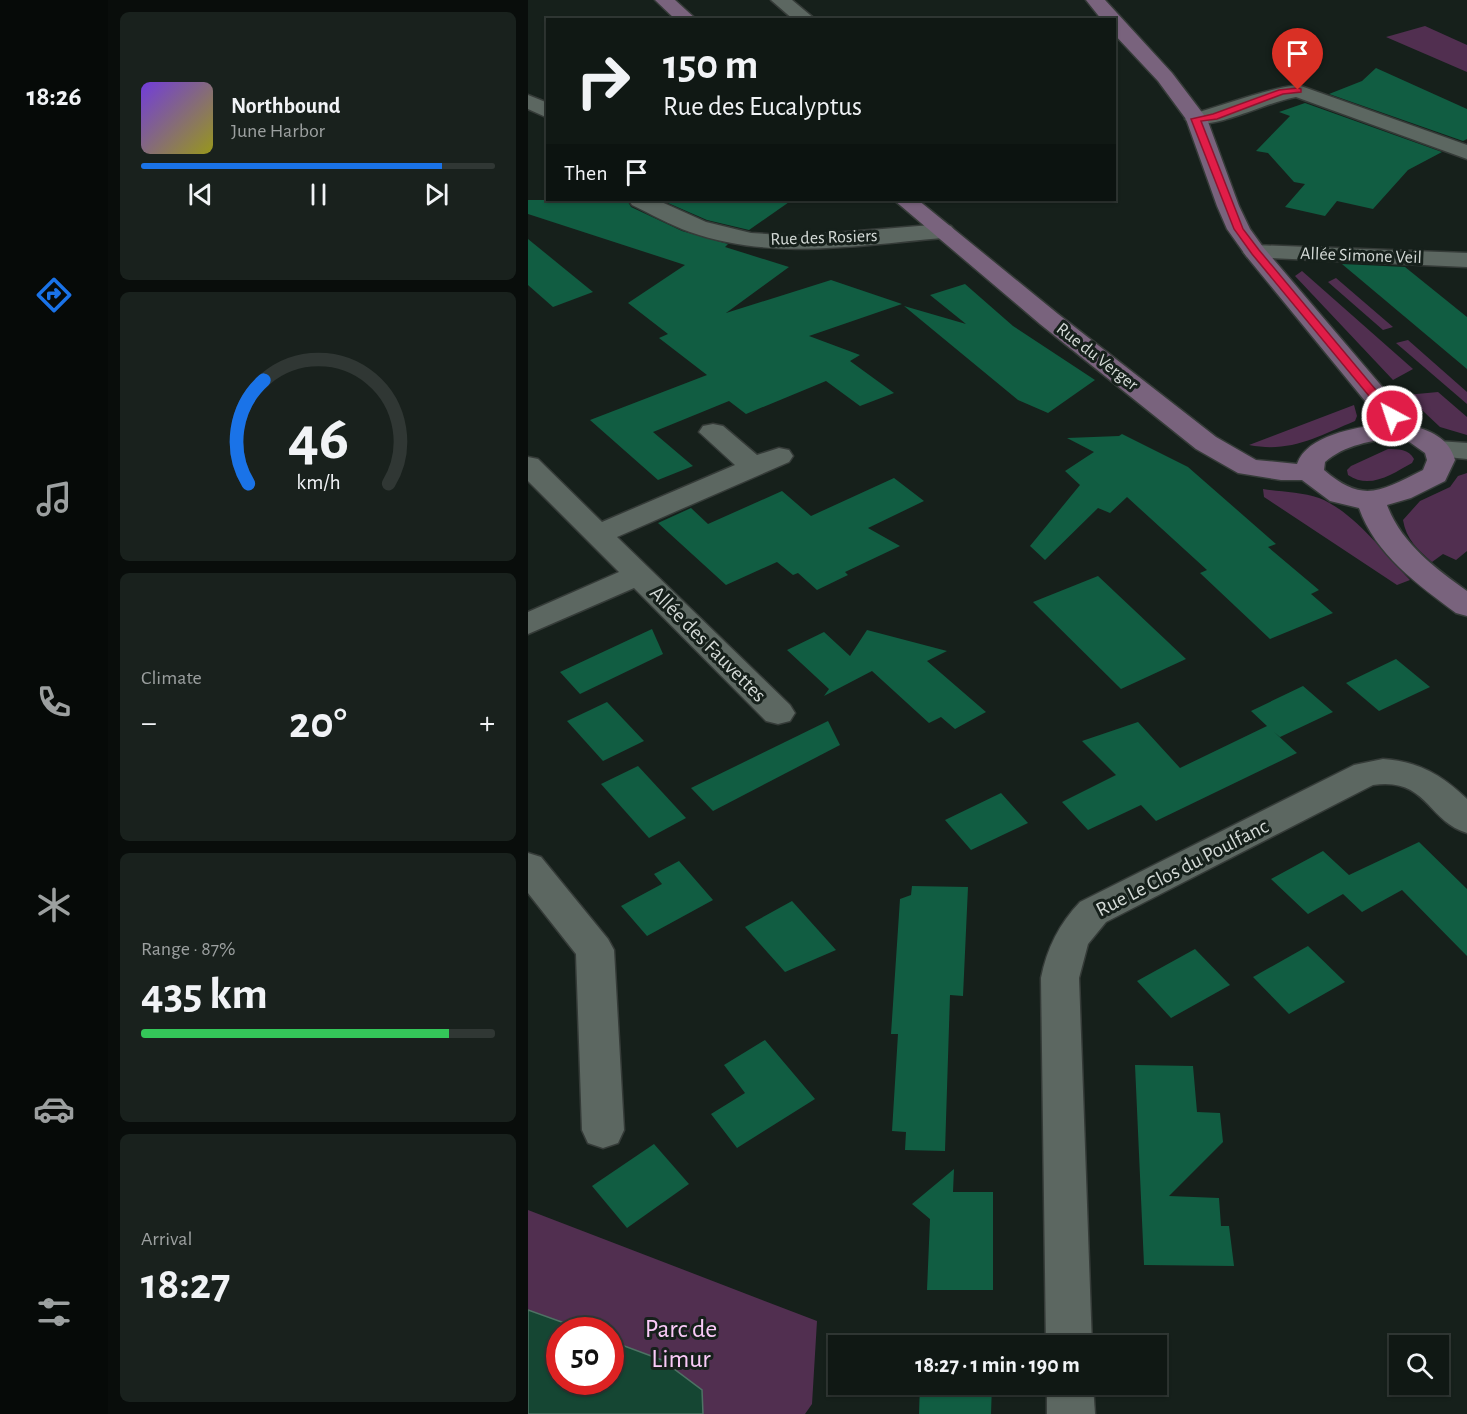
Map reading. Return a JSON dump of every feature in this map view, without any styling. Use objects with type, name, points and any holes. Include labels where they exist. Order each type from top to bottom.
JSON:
[{"type":"main road","points":[[664,0],[686,18]]},
{"type":"main road","points":[[1095,0],[1111,18]]},
{"type":"main road","points":[[1116,23],[1165,77],[1196,119],[1239,229],[1255,252],[1392,416],[1397,430]]},
{"type":"main road","name":"Rue du Verger","points":[[906,201],[1049,319],[1217,450],[1248,467],[1281,472],[1309,472]]},
{"type":"main road","points":[[1397,430],[1418,435],[1438,449],[1441,460],[1436,475],[1388,497],[1371,501],[1338,495],[1324,488],[1309,472],[1313,458],[1324,451],[1374,431],[1397,430]]},
{"type":"main road","points":[[1371,501],[1375,516],[1391,541],[1467,606]]},
{"type":"street","points":[[780,0],[804,18]]},
{"type":"street","points":[[1196,119],[1214,117],[1282,92],[1298,90],[1467,152]]},
{"type":"street","points":[[528,101],[546,111]]},
{"type":"street","name":"Rue des Rosiers","points":[[642,201],[698,226],[751,240],[798,243],[944,231]]},
{"type":"street","name":"Allée Simone Veil","points":[[1255,252],[1467,260]]},
{"type":"street","points":[[598,534],[767,461],[713,432]]},
{"type":"street","points":[[1438,449],[1467,451]]},
{"type":"street","name":"Allée des Fauvettes","points":[[528,465],[778,712]]},
{"type":"street","name":"Allée des Fauvettes","points":[[528,624],[638,575]]},
{"type":"street","name":"Rue Le Clos du Poulfanc","points":[[1069,1335],[1060,978],[1068,942],[1079,926],[1093,912],[1366,774],[1394,770],[1410,773],[1429,783],[1467,820]]},
{"type":"street","points":[[528,867],[595,950],[603,1130]]},
{"type":"street","points":[[1070,1395],[1071,1414]]},
{"type":"green space","points":[[1425,26],[1467,45],[1467,72],[1386,37]]},
{"type":"green space","points":[[1302,271],[1413,369],[1393,380],[1295,276]]},
{"type":"green space","points":[[1336,278],[1393,327],[1383,330],[1328,282]]},
{"type":"green space","points":[[1408,340],[1467,392],[1467,404],[1396,343]]},
{"type":"green space","points":[[1438,392],[1467,417],[1467,435],[1440,427],[1406,395]]},
{"type":"green space","points":[[1354,405],[1357,416],[1355,421],[1316,438],[1278,447],[1249,445]]},
{"type":"green space","points":[[1388,449],[1406,451],[1414,459],[1412,463],[1397,472],[1373,481],[1364,481],[1348,475],[1347,470],[1351,466]]},
{"type":"green space","points":[[1467,473],[1467,551],[1456,560],[1443,554],[1432,562],[1410,538],[1403,520],[1420,501],[1450,487],[1458,476]]},
{"type":"green space","points":[[1263,489],[1312,496],[1332,504],[1368,534],[1410,580],[1397,585],[1264,497]]},
{"type":"green space","name":"Parc de Limur","points":[[528,1210],[817,1321],[812,1404],[805,1414],[528,1414]]},
{"type":"shaded area","points":[[528,1310],[548,1317],[546,1395],[624,1395],[624,1346],[662,1360],[702,1390],[703,1414],[528,1414]]},
{"type":"building","points":[[1376,68],[1467,109],[1467,139],[1463,141],[1329,94],[1362,81]]},
{"type":"building","points":[[1305,103],[1442,152],[1408,170],[1373,209],[1337,201],[1325,216],[1285,207],[1305,184],[1294,182],[1268,153],[1256,151],[1290,116],[1279,112]]},
{"type":"building","points":[[528,200],[628,201],[631,207],[682,231],[728,244],[725,247],[789,267],[726,313],[831,280],[902,304],[809,336],[860,355],[850,361],[894,393],[860,406],[826,381],[746,414],[729,401],[653,432],[693,466],[658,480],[590,420],[707,375],[659,338],[668,334],[628,303],[685,265],[528,214]]},
{"type":"building","points":[[663,201],[791,201],[749,230],[707,220]]},
{"type":"building","points":[[528,239],[593,292],[553,307],[528,285]]},
{"type":"building","points":[[1342,264],[1405,267],[1467,317],[1467,369]]},
{"type":"building","points":[[965,284],[1013,326],[1095,380],[1048,413],[1018,400],[904,306],[966,324],[930,295]]},
{"type":"building","points":[[1122,434],[1188,467],[1276,544],[1268,547],[1319,590],[1311,594],[1333,613],[1270,639],[1200,573],[1207,570],[1127,497],[1110,513],[1098,508],[1045,560],[1030,546],[1080,485],[1065,471],[1094,452],[1067,438]]},
{"type":"building","points":[[894,478],[924,501],[868,528],[900,546],[845,572],[848,575],[817,590],[798,573],[793,575],[777,562],[726,585],[658,523],[691,508],[708,524],[782,491],[811,516]]},
{"type":"building","points":[[1098,576],[1186,659],[1121,689],[1033,602]]},
{"type":"building","points":[[652,629],[663,654],[580,694],[560,672]]},
{"type":"building","points":[[867,630],[947,651],[927,661],[986,712],[955,729],[941,717],[929,723],[872,671],[824,696],[829,689],[787,650],[824,632],[850,656]]},
{"type":"building","points":[[1396,659],[1430,687],[1379,711],[1346,683]]},
{"type":"building","points":[[1303,686],[1333,712],[1280,737],[1274,732],[1297,753],[1156,821],[1141,805],[1088,830],[1062,802],[1116,775],[1082,741],[1138,722],[1180,768],[1267,726],[1251,711]]},
{"type":"building","points":[[607,702],[644,741],[603,761],[567,721]]},
{"type":"building","points":[[828,721],[840,745],[713,811],[691,788]]},
{"type":"building","points":[[638,766],[686,818],[649,838],[601,784]]},
{"type":"building","points":[[1001,793],[1028,823],[971,850],[945,820]]},
{"type":"building","points":[[1419,842],[1467,889],[1467,956],[1402,890],[1362,912],[1343,894],[1308,914],[1271,879],[1323,851],[1349,875]]},
{"type":"building","points":[[679,861],[713,900],[647,936],[621,906],[662,884],[654,874]]},
{"type":"building","points":[[912,886],[968,887],[963,996],[950,995],[945,1151],[905,1150],[906,1132],[892,1131],[898,1034],[891,1034],[900,899],[911,895]]},
{"type":"building","points":[[792,901],[836,950],[785,972],[745,927]]},
{"type":"building","points":[[1308,946],[1345,982],[1289,1014],[1253,977]]},
{"type":"building","points":[[1195,949],[1230,985],[1171,1018],[1137,981]]},
{"type":"building","points":[[765,1040],[815,1099],[737,1148],[711,1114],[745,1093],[724,1065]]},
{"type":"building","points":[[1135,1065],[1193,1066],[1197,1112],[1220,1113],[1223,1142],[1169,1196],[1219,1198],[1221,1226],[1229,1226],[1234,1266],[1144,1265]]},
{"type":"building","points":[[654,1144],[689,1184],[627,1228],[592,1186]]},
{"type":"building","points":[[954,1169],[953,1192],[993,1192],[993,1290],[927,1290],[930,1219],[912,1204]]},
{"type":"building","points":[[920,1395],[992,1395],[991,1414],[919,1414]]},
{"type":"route","points":[[1298,90],[1282,92],[1214,117],[1196,119],[1228,206],[1239,229],[1255,252],[1392,416]]}]
